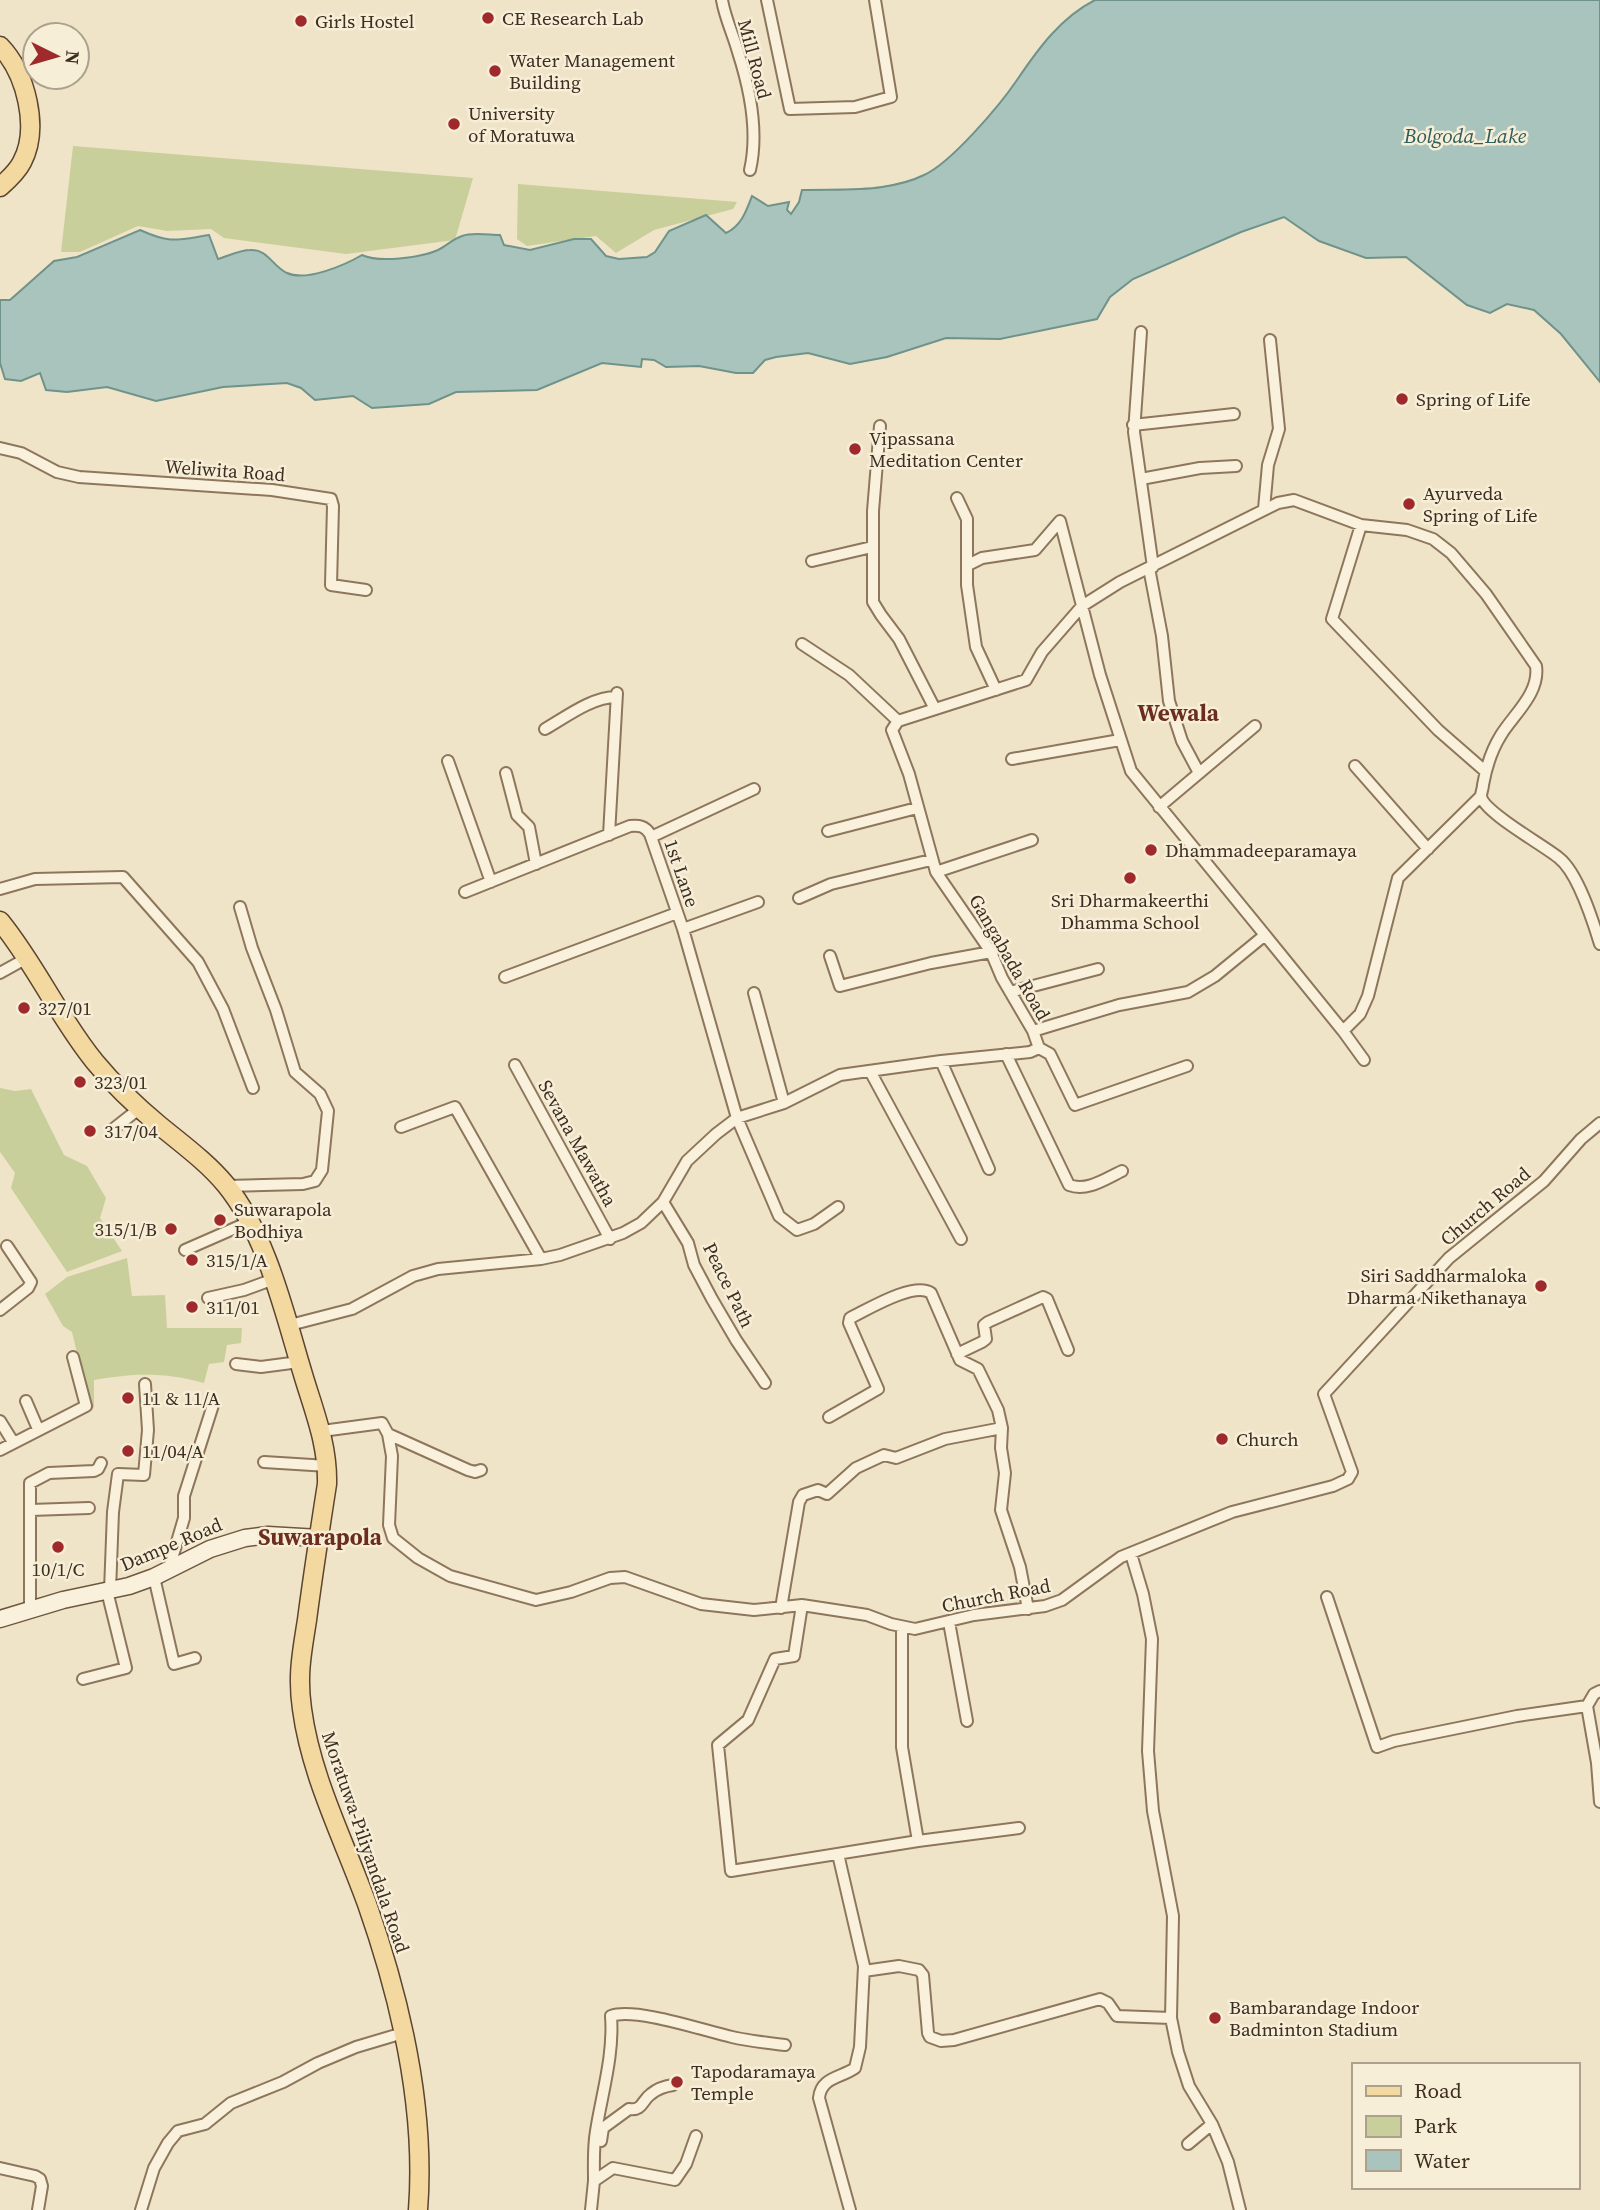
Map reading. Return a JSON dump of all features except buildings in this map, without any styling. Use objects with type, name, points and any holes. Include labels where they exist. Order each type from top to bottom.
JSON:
[{"type":"main road","points":[[0,46],[11,58],[24,83],[29,124],[27,149],[22,161],[0,187]]},
{"type":"main road","name":"Moratuwa-Piliyandala Road","points":[[0,921],[27,958],[75,1036],[109,1079],[227,1186],[249,1223],[274,1279],[290,1325],[322,1431],[328,1466],[300,1657],[302,1708],[315,1766],[367,1905],[397,2003],[416,2104],[420,2150],[418,2210]]},
{"type":"street","name":"Mill Road","points":[[722,0],[750,94],[754,153],[750,170]]},
{"type":"street","points":[[767,0],[790,109],[856,107],[891,97],[875,0]]},
{"type":"street","points":[[1141,332],[1133,425],[1151,567],[1169,701],[1182,741],[1199,774]]},
{"type":"street","points":[[1264,509],[1268,465],[1279,429],[1270,340]]},
{"type":"street","points":[[1133,425],[1234,414]]},
{"type":"street","points":[[880,426],[873,512],[873,602],[899,639],[935,709]]},
{"type":"street","name":"Weliwita Road","points":[[0,448],[21,453],[57,472],[79,477],[272,490],[331,499],[331,585],[366,590]]},
{"type":"street","points":[[1141,479],[1200,468],[1236,466]]},
{"type":"street","points":[[957,498],[967,519],[967,585],[976,647],[996,690]]},
{"type":"street","points":[[802,644],[849,675],[898,721],[1026,680],[1042,652],[1082,606],[1264,509],[1294,500],[1361,525],[1419,533],[1433,539],[1451,553],[1486,594],[1536,666],[1538,675],[1534,688],[1500,737],[1485,771],[1481,796],[1398,878],[1367,996],[1360,1014],[1343,1031]]},
{"type":"street","points":[[968,565],[982,558],[1035,550],[1060,521],[1120,740],[1131,771],[1364,1060]]},
{"type":"street","points":[[1361,525],[1332,619],[1438,730],[1485,771]]},
{"type":"street","points":[[812,561],[872,547]]},
{"type":"street","points":[[545,729],[597,701],[616,695],[609,835]]},
{"type":"street","name":"Gangabada Road","points":[[290,1325],[352,1309],[413,1276],[438,1269],[541,1259],[610,1239],[641,1223],[663,1202],[687,1161],[737,1118],[784,1102],[840,1075],[1030,1052],[1039,1048],[1033,1031],[991,952],[936,872],[909,774],[892,730],[898,721]]},
{"type":"street","points":[[1159,807],[1255,726]]},
{"type":"street","points":[[1012,759],[1120,740]]},
{"type":"street","points":[[448,761],[491,882]]},
{"type":"street","points":[[1356,766],[1429,849]]},
{"type":"street","points":[[506,773],[517,815],[529,827],[536,864]]},
{"type":"street","points":[[652,837],[754,789]]},
{"type":"street","points":[[1481,796],[1486,806],[1562,860],[1572,874],[1600,944]]},
{"type":"street","points":[[828,831],[917,808]]},
{"type":"street","name":"1st Lane","points":[[465,892],[609,835],[638,825],[646,827],[652,837],[683,929],[737,1118],[779,1216],[797,1230],[814,1224],[838,1207]]},
{"type":"street","points":[[936,872],[1032,840]]},
{"type":"street","points":[[799,898],[831,884],[931,860]]},
{"type":"street","points":[[0,889],[35,879],[124,877],[198,962],[223,1009],[253,1088]]},
{"type":"street","points":[[683,929],[758,902]]},
{"type":"street","points":[[227,1186],[303,1184],[315,1181],[322,1170],[328,1111],[320,1094],[295,1072],[240,906]]},
{"type":"street","points":[[505,977],[677,914]]},
{"type":"street","points":[[1033,1031],[1119,1005],[1188,992],[1215,976],[1265,935]]},
{"type":"street","points":[[830,956],[840,986],[931,962],[991,952]]},
{"type":"street","points":[[0,973],[27,958]]},
{"type":"street","points":[[1010,992],[1098,969]]},
{"type":"street","points":[[754,993],[784,1102]]},
{"type":"street","points":[[1039,1048],[1052,1057],[1074,1105],[1186,1066]]},
{"type":"street","points":[[1006,1054],[1069,1185],[1077,1188],[1090,1186],[1122,1171]]},
{"type":"street","points":[[941,1061],[989,1169]]},
{"type":"street","name":"Sevana Mawatha","points":[[514,1065],[610,1239]]},
{"type":"street","points":[[870,1071],[961,1239]]},
{"type":"street","points":[[401,1127],[455,1107],[541,1259]]},
{"type":"street","points":[[113,1130],[139,1108]]},
{"type":"street","name":"Church Road","points":[[388,1434],[392,1480],[390,1525],[393,1538],[418,1558],[450,1576],[537,1600],[571,1592],[610,1578],[625,1577],[701,1604],[754,1610],[802,1605],[867,1615],[915,1629],[974,1615],[1028,1609],[1062,1600],[1107,1566],[1130,1554],[1232,1512],[1333,1486],[1348,1479],[1352,1472],[1324,1394],[1449,1258],[1544,1181],[1581,1139],[1600,1123]]},
{"type":"street","name":"Peace Path","points":[[663,1202],[688,1242],[694,1265],[712,1299],[765,1383]]},
{"type":"street","points":[[185,1250],[249,1223]]},
{"type":"street","points":[[0,1310],[31,1282],[7,1246]]},
{"type":"street","points":[[208,1298],[244,1290],[274,1279]]},
{"type":"street","points":[[828,1417],[878,1389],[849,1323],[850,1318],[881,1302],[925,1288],[930,1293],[962,1363],[978,1369],[992,1395],[1002,1428],[1004,1473],[1001,1510],[1020,1567],[1028,1609]]},
{"type":"street","points":[[957,1354],[986,1339],[984,1328],[988,1322],[1043,1297],[1047,1299],[1068,1350]]},
{"type":"street","points":[[0,1450],[86,1406],[73,1357]]},
{"type":"street","points":[[236,1364],[261,1367],[299,1362]]},
{"type":"street","points":[[83,1679],[126,1668],[108,1591],[113,1512],[118,1474],[144,1475],[148,1430],[145,1384]]},
{"type":"street","points":[[26,1401],[38,1429]]},
{"type":"street","points":[[195,1658],[174,1664],[161,1573],[184,1518],[184,1496],[213,1405]]},
{"type":"street","points":[[0,1421],[13,1442]]},
{"type":"street","points":[[322,1431],[382,1423],[388,1434],[468,1470],[481,1470]]},
{"type":"street","points":[[782,1608],[799,1502],[803,1495],[818,1490],[830,1493],[840,1480],[856,1468],[884,1455],[896,1458],[945,1439],[1002,1428]]},
{"type":"street","points":[[264,1462],[328,1466]]},
{"type":"street","points":[[30,1609],[30,1483],[37,1477],[66,1470],[94,1471],[101,1463]]},
{"type":"street","points":[[31,1510],[89,1508]]},
{"type":"street","name":"Dampe Road","points":[[0,1619],[30,1609],[108,1591],[161,1573],[211,1549],[245,1538],[268,1535],[319,1538]]},
{"type":"street","points":[[1130,1554],[1143,1594],[1152,1639],[1147,1751],[1153,1811],[1173,1916],[1171,2018],[1189,2086],[1212,2124],[1228,2162],[1240,2210]]},
{"type":"street","points":[[1326,1597],[1377,1747],[1394,1741],[1517,1716],[1587,1706]]},
{"type":"street","points":[[802,1605],[794,1656],[775,1659],[748,1720],[718,1745],[732,1871],[918,1841],[1019,1828]]},
{"type":"street","points":[[949,1622],[967,1721]]},
{"type":"street","points":[[902,1627],[902,1747],[918,1841]]},
{"type":"street","points":[[1600,1691],[1594,1693],[1587,1706],[1597,1763],[1600,1802]]},
{"type":"street","points":[[838,1854],[864,1971],[859,2058],[849,2072],[826,2082],[820,2090],[820,2098],[850,2210]]},
{"type":"street","points":[[864,1971],[899,1966],[919,1970],[923,1975],[928,2032],[930,2037],[941,2041],[954,2040],[1100,1999],[1108,2003],[1117,2016],[1171,2018]]},
{"type":"street","points":[[594,2181],[595,2133],[606,2077],[611,2016],[620,2013],[649,2017],[734,2038],[785,2045]]},
{"type":"street","points":[[141,2210],[154,2168],[178,2131],[205,2124],[231,2103],[283,2082],[318,2063],[403,2033]]},
{"type":"street","points":[[591,2210],[603,2128],[629,2109],[641,2107],[648,2095],[673,2085]]},
{"type":"street","points":[[1188,2144],[1212,2124]]},
{"type":"street","points":[[594,2181],[613,2168],[675,2180],[687,2164],[696,2136]]},
{"type":"street","points":[[0,2168],[40,2179],[42,2186],[38,2210]]},
{"type":"green space","points":[[73,146],[473,178],[455,240],[346,254],[224,238],[211,229],[167,231],[138,226],[80,252],[61,252]]},
{"type":"green space","points":[[518,184],[737,202],[733,209],[654,230],[616,253],[596,236],[527,246],[517,239]]},
{"type":"green space","points":[[0,1088],[15,1091],[31,1089],[64,1155],[87,1166],[106,1198],[100,1218],[122,1251],[67,1272],[11,1188],[15,1173],[0,1152]]},
{"type":"green space","points":[[127,1258],[132,1296],[165,1295],[167,1328],[242,1328],[241,1343],[227,1345],[224,1362],[209,1364],[204,1383],[149,1375],[94,1380],[94,1407],[90,1408],[72,1332],[63,1326],[45,1294],[67,1277]]},
{"type":"water","name":"Bolgoda_Lake","points":[[1095,0],[1600,0],[1600,382],[1561,334],[1534,310],[1507,304],[1490,313],[1467,305],[1406,257],[1366,258],[1319,241],[1284,217],[1241,232],[1133,279],[1110,297],[1097,319],[1000,339],[946,338],[887,357],[850,364],[808,353],[765,360],[753,373],[736,373],[699,366],[666,367],[654,360],[642,359],[641,367],[602,363],[537,390],[456,392],[429,404],[372,408],[353,396],[315,400],[301,388],[287,383],[223,387],[156,401],[107,387],[67,392],[46,390],[40,373],[21,381],[5,379],[0,363],[0,300],[10,300],[54,261],[77,257],[140,230],[174,240],[209,235],[218,259],[242,251],[256,250],[266,255],[282,270],[295,275],[315,274],[362,255],[389,259],[421,255],[471,234],[500,235],[504,245],[530,250],[574,239],[591,239],[606,256],[619,259],[647,257],[655,252],[669,231],[706,215],[726,233],[739,222],[752,196],[768,206],[789,202],[787,210],[791,214],[799,202],[802,190],[872,188],[914,179],[948,159],[999,104],[1051,35],[1071,15]]},
{"type":"place","name":"CE Research Lab","points":[[488,18]]},
{"type":"place","name":"Girls Hostel","points":[[301,21]]},
{"type":"place","name":"Water Management Building","points":[[495,71]]},
{"type":"place","name":"University of Moratuwa","points":[[454,124]]},
{"type":"place","name":"Spring of Life","points":[[1402,399]]},
{"type":"place","name":"Vipassana Meditation Center","points":[[855,449]]},
{"type":"place","name":"Ayurveda Spring of Life","points":[[1409,504]]},
{"type":"place","name":"Dhammadeeparamaya","points":[[1151,850]]},
{"type":"place","name":"Sri Dharmakeerthi Dhamma School","points":[[1130,878]]},
{"type":"place","name":"327/01","points":[[24,1008]]},
{"type":"place","name":"323/01","points":[[80,1082]]},
{"type":"place","name":"317/04","points":[[90,1131]]},
{"type":"place","name":"Suwarapola Bodhiya","points":[[220,1220]]},
{"type":"place","name":"315/1/B","points":[[171,1229]]},
{"type":"place","name":"315/1/A","points":[[192,1260]]},
{"type":"place","name":"Siri Saddharmaloka Dharma Nikethanaya","points":[[1541,1286]]},
{"type":"place","name":"311/01","points":[[192,1307]]},
{"type":"place","name":"11 & 11/A","points":[[128,1398]]},
{"type":"place","name":"Church","points":[[1222,1439]]},
{"type":"place","name":"11/04/A","points":[[128,1451]]},
{"type":"place","name":"10/1/C","points":[[58,1547]]},
{"type":"place","name":"Bambarandage Indoor Badminton Stadium","points":[[1215,2018]]},
{"type":"place","name":"Tapodaramaya Temple","points":[[677,2082]]},
{"type":"district","name":"Wewala","points":[[1178,713]]},
{"type":"district","name":"Suwarapola","points":[[320,1537]]}]
